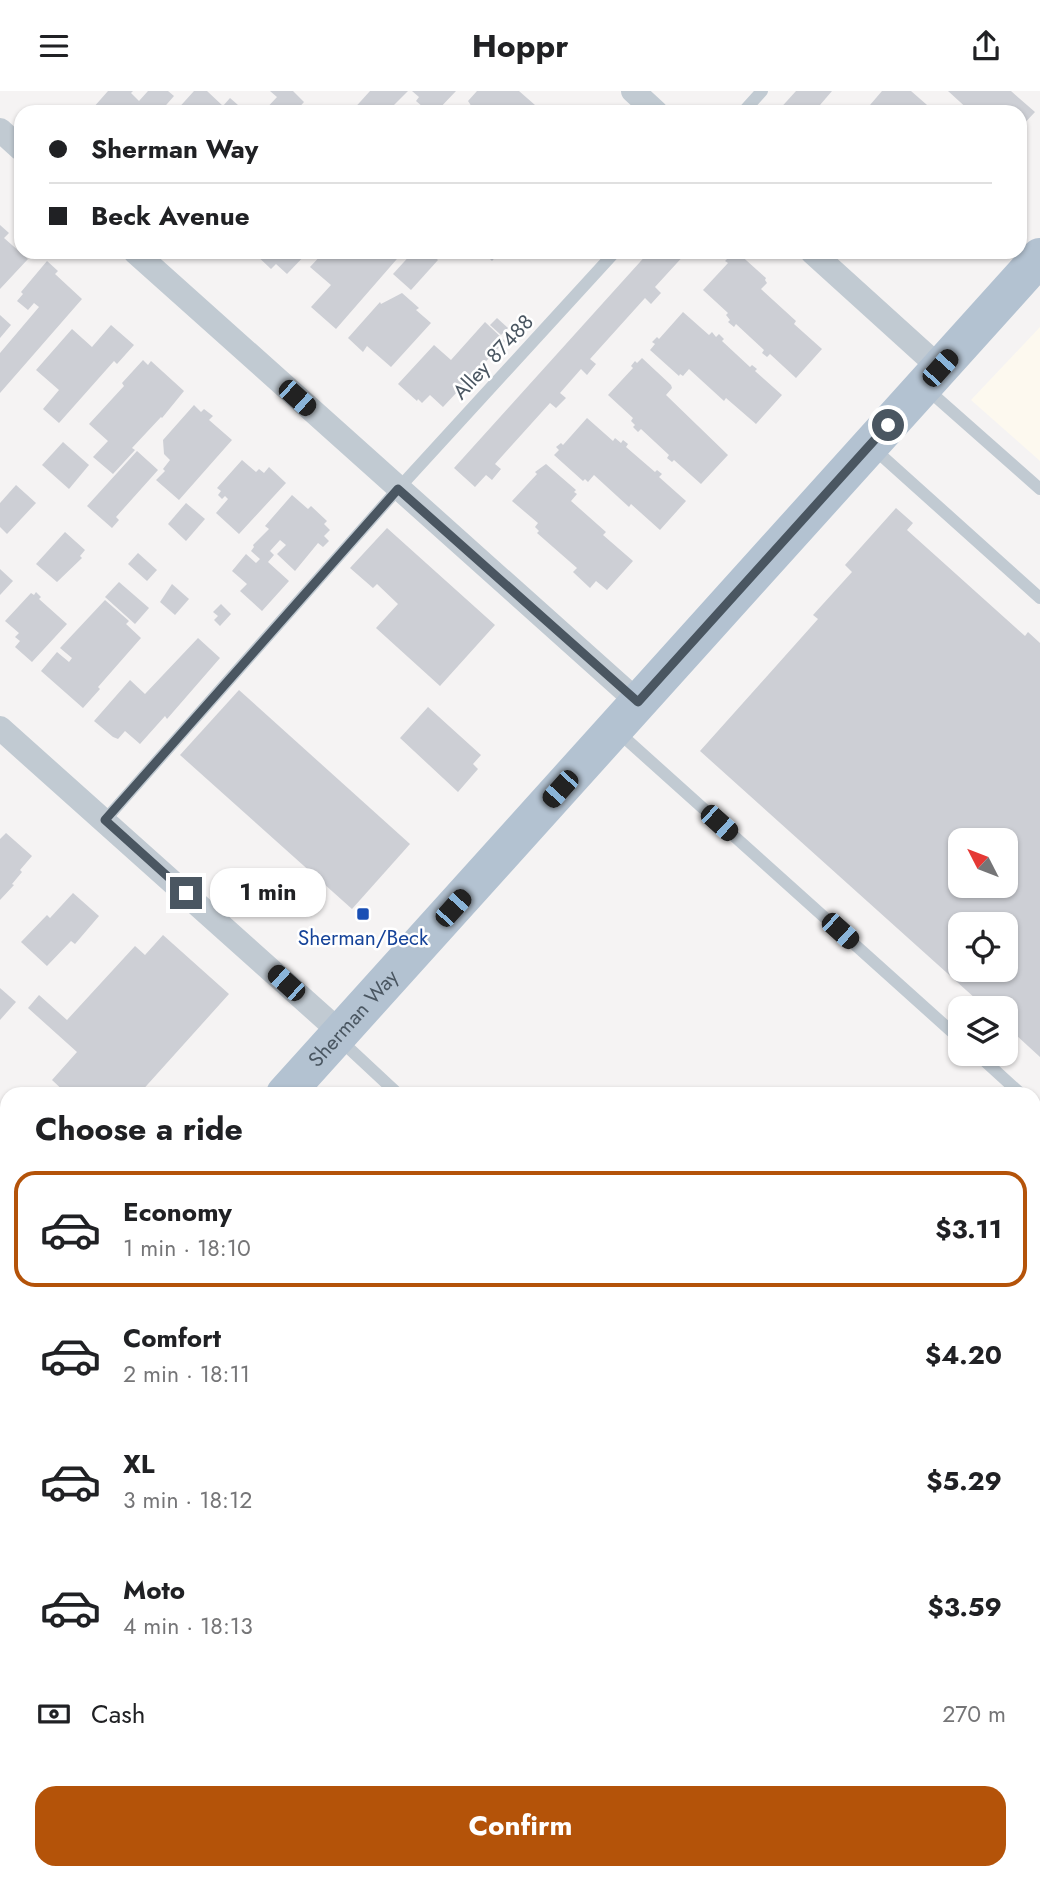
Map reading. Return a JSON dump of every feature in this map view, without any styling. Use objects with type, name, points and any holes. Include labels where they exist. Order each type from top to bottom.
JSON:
[{"type":"main road","name":"Sherman Way","points":[[291,1087],[1040,257]]},
{"type":"street","points":[[633,91],[648,105]]},
{"type":"street","points":[[0,130],[14,143]]},
{"type":"street","points":[[143,259],[398,489],[626,715]]},
{"type":"street","points":[[819,259],[932,377]]},
{"type":"street","points":[[0,728],[105,820],[338,1034]]},
{"type":"lane","points":[[749,105],[762,91]]},
{"type":"lane","name":"Alley 87488","points":[[105,820],[398,489],[609,259]]},
{"type":"lane","points":[[932,377],[1040,489]]},
{"type":"lane","points":[[870,445],[1040,598]]},
{"type":"lane","points":[[626,715],[948,1026]]},
{"type":"lane","points":[[338,1034],[391,1087]]},
{"type":"lane","points":[[990,1066],[1013,1087]]},
{"type":"shaded area","points":[[1040,327],[1040,461],[971,400]]},
{"type":"building","points":[[108,91],[133,91],[131,93],[139,101],[148,91],[168,91],[174,96],[166,105],[96,105]]},
{"type":"building","points":[[194,91],[207,91],[222,105],[181,105]]},
{"type":"building","points":[[270,91],[293,91],[304,102],[301,105],[270,105],[277,97]]},
{"type":"building","points":[[370,91],[408,91],[394,105],[357,105]]},
{"type":"building","points":[[412,91],[456,91],[443,105],[421,105],[416,101],[419,97]]},
{"type":"building","points":[[477,91],[519,91],[535,105],[471,105],[468,101]]},
{"type":"building","points":[[796,91],[832,91],[820,105],[783,105]]},
{"type":"building","points":[[882,91],[911,91],[927,105],[870,105]]},
{"type":"building","points":[[948,91],[1011,91],[1027,105],[963,105]]},
{"type":"building","points":[[230,98],[238,105],[224,105]]},
{"type":"building","points":[[1027,105],[1035,112],[1027,121]]},
{"type":"building","points":[[0,225],[9,233],[4,238],[14,247],[14,259],[28,259],[0,289]]},
{"type":"building","points":[[260,259],[301,259],[287,274],[276,264],[271,269]]},
{"type":"building","points":[[317,259],[397,259],[336,329],[311,307],[331,285],[310,267]]},
{"type":"building","points":[[407,259],[438,260],[411,290],[393,274]]},
{"type":"building","points":[[643,259],[681,259],[655,287],[661,293],[651,304],[645,298],[590,359],[596,364],[587,375],[581,369],[560,393],[566,398],[556,408],[550,403],[495,464],[501,469],[492,480],[486,475],[475,487],[454,468]]},
{"type":"building","points":[[745,259],[766,278],[767,283],[761,289],[822,349],[796,378],[770,354],[767,357],[762,353],[764,350],[736,324],[734,327],[728,322],[728,313],[703,290],[728,263],[725,261]]},
{"type":"building","points":[[47,261],[58,271],[55,274],[82,299],[0,393],[0,353],[39,307],[34,303],[28,310],[17,301],[23,294],[21,292]]},
{"type":"building","points":[[402,293],[431,323],[391,367],[367,346],[363,352],[348,338],[380,302],[381,304]]},
{"type":"building","points":[[683,312],[709,335],[712,332],[716,337],[719,334],[724,339],[722,341],[750,367],[752,365],[757,369],[755,371],[782,395],[756,424],[726,398],[724,401],[689,369],[683,376],[679,376],[650,350],[655,344],[652,342],[657,337],[659,339]]},
{"type":"building","points":[[0,315],[11,325],[0,338]]},
{"type":"building","points":[[497,318],[508,328],[501,335],[490,325]]},
{"type":"building","points":[[485,322],[505,341],[443,407],[430,395],[422,403],[418,399],[417,401],[398,384],[434,345],[451,360]]},
{"type":"building","points":[[111,325],[134,345],[117,364],[114,361],[59,423],[43,409],[59,390],[36,370],[72,329],[92,347]]},
{"type":"building","points":[[642,358],[671,385],[672,388],[666,395],[728,455],[701,484],[674,460],[672,462],[667,458],[669,455],[641,429],[638,432],[633,427],[633,418],[608,395],[633,368],[631,366],[635,361],[637,363]]},
{"type":"building","points":[[143,360],[148,365],[151,361],[184,391],[132,448],[135,450],[113,474],[93,457],[108,441],[89,424],[124,386],[122,383]]},
{"type":"building","points":[[194,405],[201,412],[204,409],[213,416],[209,420],[232,440],[179,500],[156,480],[165,471],[163,469],[170,460],[164,454],[163,440]]},
{"type":"building","points":[[587,418],[613,441],[615,438],[628,444],[626,447],[655,472],[657,470],[662,474],[659,477],[686,501],[660,530],[631,504],[629,507],[594,475],[588,482],[585,479],[583,481],[554,455],[559,450],[556,447],[561,443],[563,445]]},
{"type":"building","points":[[63,442],[89,465],[69,489],[42,465]]},
{"type":"building","points":[[137,451],[158,470],[116,517],[119,520],[112,528],[87,506]]},
{"type":"building","points":[[242,460],[256,472],[259,469],[264,473],[269,467],[286,483],[239,534],[216,513],[228,499],[225,496],[222,499],[218,495],[221,491],[217,488]]},
{"type":"building","points":[[546,464],[576,490],[574,492],[577,494],[571,501],[606,532],[603,535],[633,561],[607,590],[596,581],[590,588],[573,572],[577,568],[537,533],[539,531],[535,527],[538,523],[512,501],[537,474],[535,472]]},
{"type":"building","points":[[16,485],[36,503],[7,534],[0,527],[0,503]]},
{"type":"building","points":[[292,495],[308,509],[311,506],[327,521],[324,524],[330,530],[324,536],[329,541],[323,547],[318,543],[295,571],[277,554],[286,545],[280,540],[270,551],[274,555],[268,562],[289,581],[262,611],[240,591],[247,584],[232,571],[246,554],[256,563],[260,559],[251,551],[253,545],[269,529],[265,526]]},
{"type":"building","points":[[186,503],[205,519],[186,541],[168,524]]},
{"type":"building","points":[[896,508],[913,523],[907,530],[1025,636],[1028,632],[1040,643],[1040,1057],[1018,1037],[1018,996],[973,996],[957,982],[1018,982],[1018,912],[948,912],[948,974],[700,751],[818,619],[813,615],[852,572],[845,565]]},
{"type":"building","points":[[387,528],[495,625],[440,686],[376,628],[398,604],[377,584],[373,588],[350,568]]},
{"type":"building","points":[[65,532],[85,550],[80,556],[82,558],[57,582],[36,564]]},
{"type":"building","points":[[138,553],[157,570],[147,581],[128,564]]},
{"type":"building","points":[[0,569],[13,581],[0,595]]},
{"type":"building","points":[[119,582],[149,608],[135,624],[105,597]]},
{"type":"building","points":[[172,584],[189,599],[175,615],[160,602]]},
{"type":"building","points":[[36,592],[41,597],[39,599],[67,624],[32,662],[15,647],[20,641],[15,637],[19,633],[5,621],[31,593],[34,595]]},
{"type":"building","points":[[105,600],[129,621],[126,624],[141,638],[83,708],[41,671],[57,652],[69,662],[72,658],[60,648]]},
{"type":"building","points":[[221,604],[231,614],[220,626],[214,620],[218,616],[213,612]]},
{"type":"building","points":[[198,638],[220,658],[167,719],[165,716],[140,744],[125,731],[118,739],[113,737],[94,721],[130,680],[145,694]]},
{"type":"building","points":[[239,690],[410,844],[352,909],[180,755]]},
{"type":"building","points":[[428,707],[481,755],[473,764],[478,769],[458,792],[400,738]]},
{"type":"building","points":[[6,833],[32,856],[20,870],[22,872],[12,884],[14,885],[0,900],[0,839]]},
{"type":"building","points":[[73,893],[99,916],[75,944],[71,941],[47,966],[21,942],[47,915],[50,918]]},
{"type":"building","points":[[163,935],[229,994],[145,1087],[60,1087],[52,1080],[77,1052],[28,1008],[39,995],[67,1020],[135,946],[145,955]]},
{"type":"building","points":[[0,988],[16,1002],[0,1020]]},
{"type":"place","name":"Sherman/Beck","points":[[363,914]]},
{"type":"route","points":[[186,893],[105,820],[398,489],[638,702],[888,425]]}]
